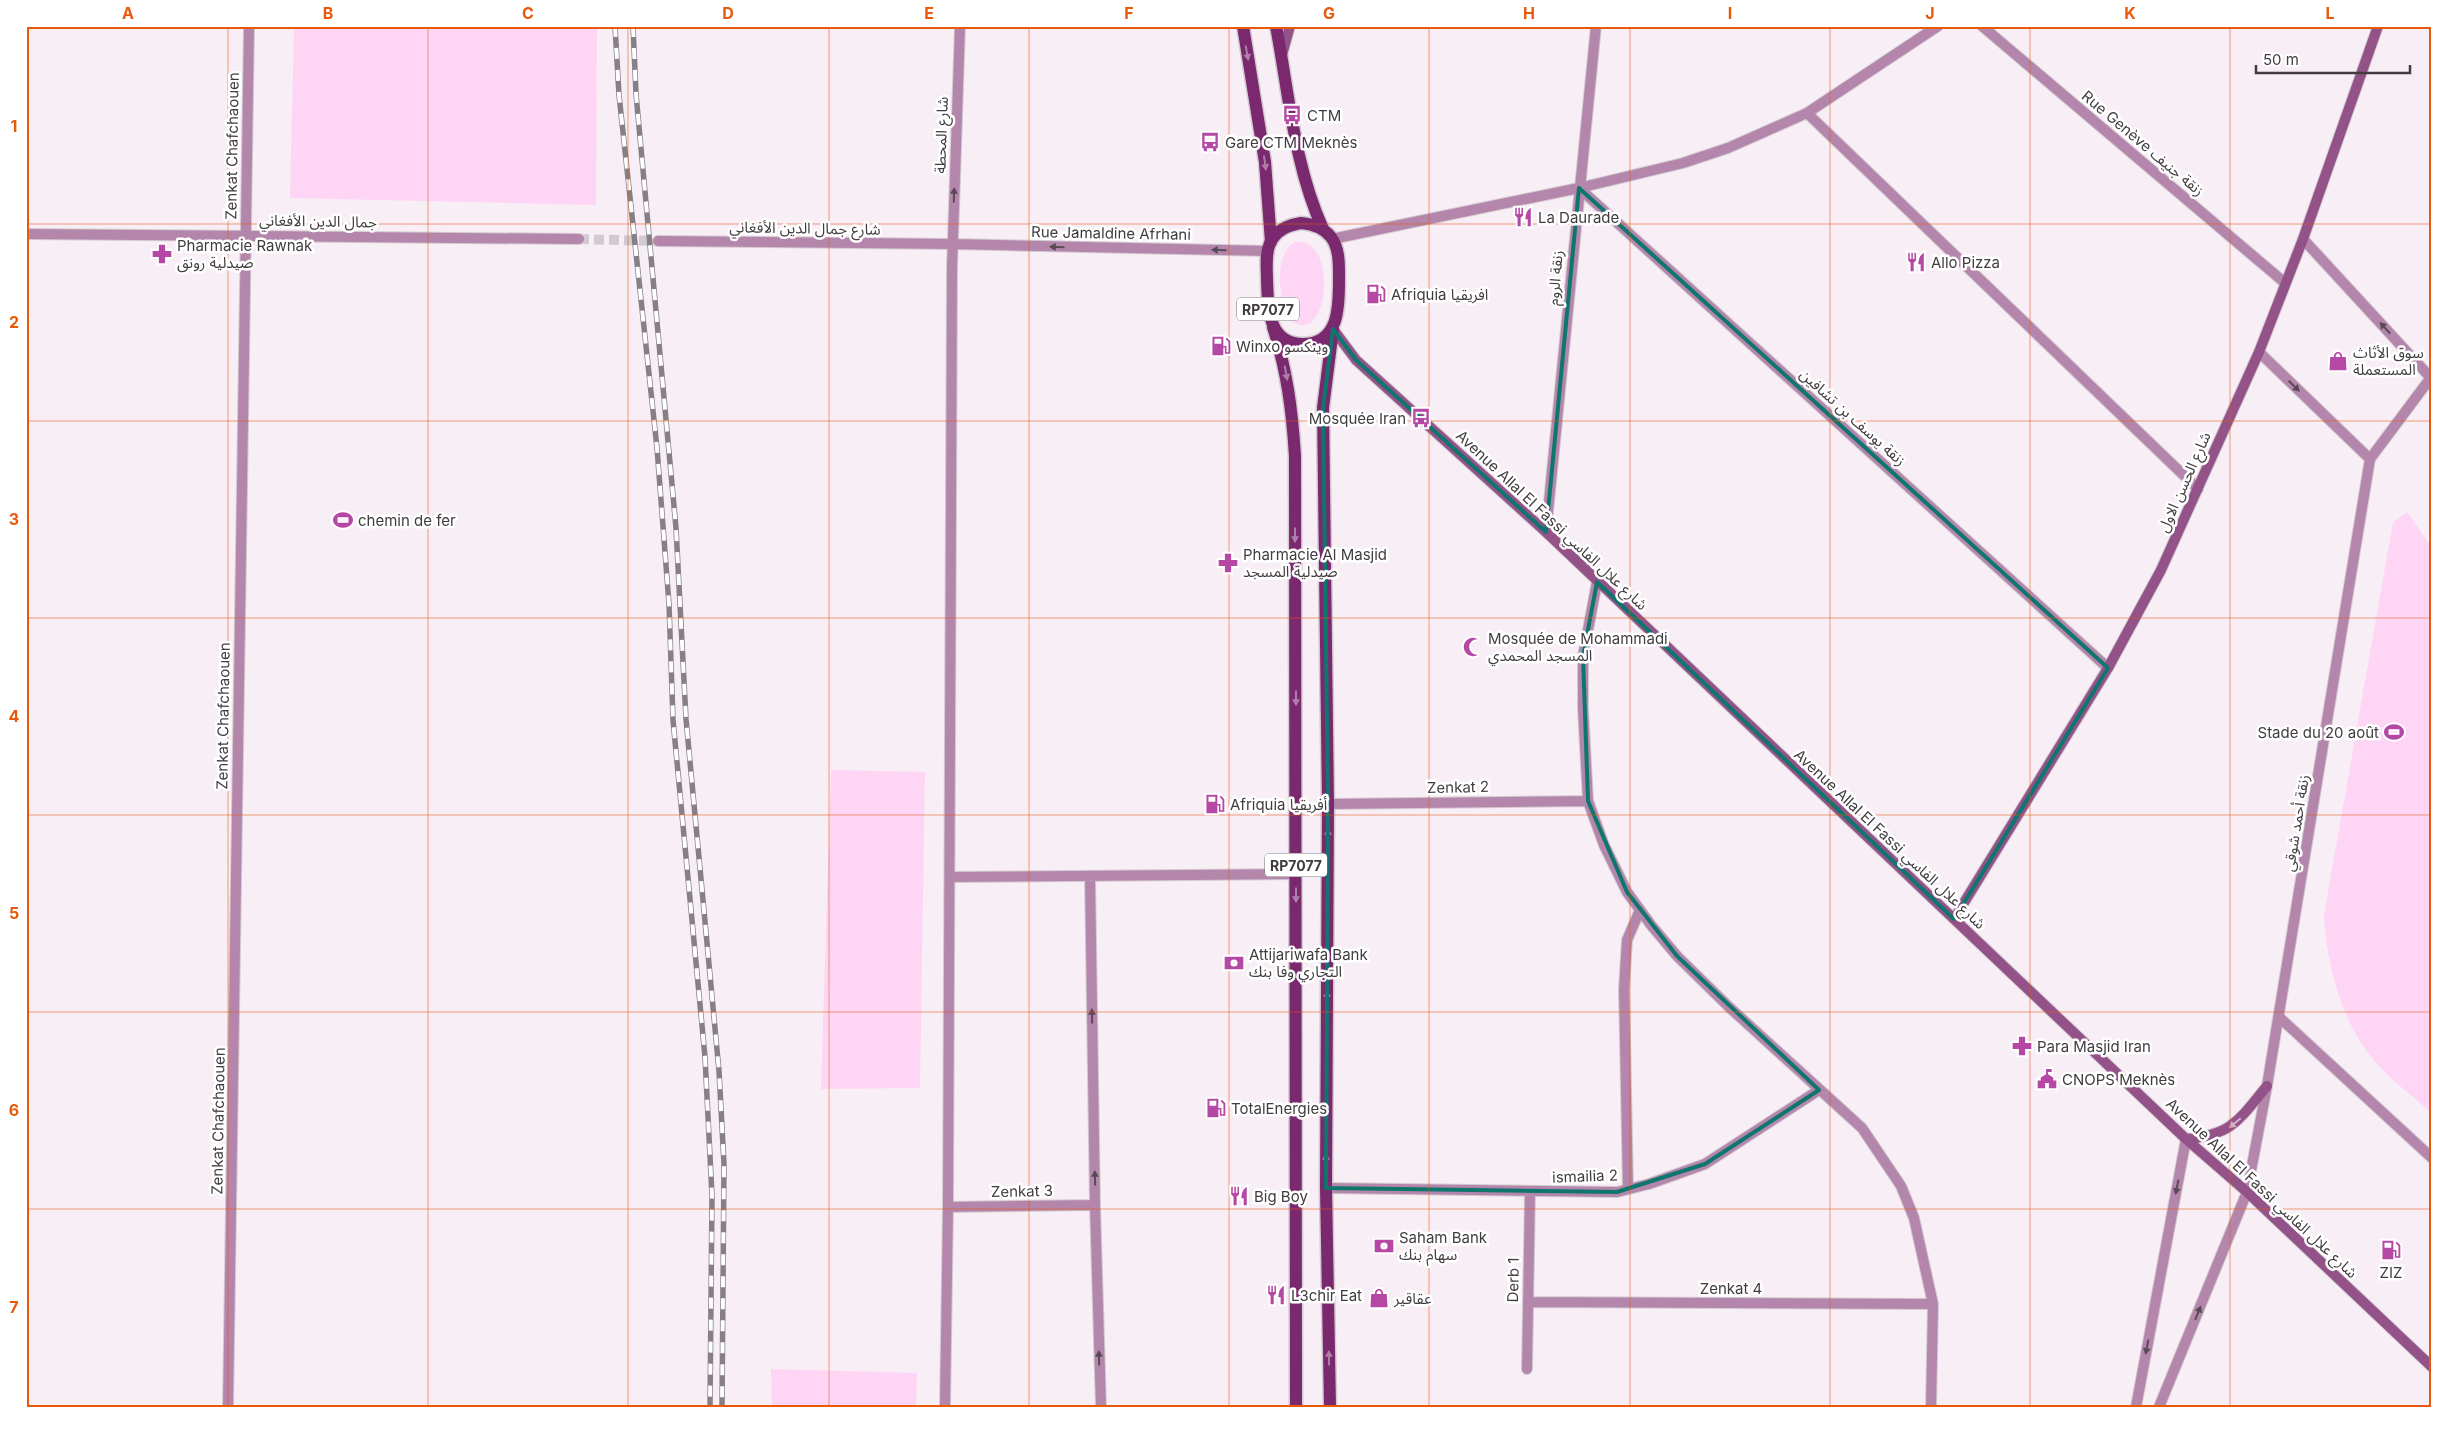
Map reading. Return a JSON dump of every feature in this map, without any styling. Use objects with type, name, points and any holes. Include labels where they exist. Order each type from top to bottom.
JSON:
[{"type":"main road","name":"RP7077","points":[[1243,26],[1265,162],[1269,247],[1268,315],[1285,364],[1291,400],[1294,456],[1296,1407]]},
{"type":"main road","name":"RP7077","points":[[1276,26],[1300,167],[1313,206],[1323,229],[1332,239],[1338,258],[1338,318],[1333,329],[1323,408],[1328,804],[1326,1188],[1330,1407]]},
{"type":"main road","points":[[1269,247],[1278,232],[1289,225],[1312,224],[1323,229]]},
{"type":"main road","name":"RP7077","points":[[1273,327],[1280,336],[1291,342],[1303,344],[1325,337],[1333,329]]},
{"type":"street","name":"Zenkat Chafchaouen","points":[[228,1407],[249,26]]},
{"type":"street","name":"شارع المحطة","points":[[945,1407],[948,1207],[953,244],[960,26]]},
{"type":"street","points":[[1282,56],[1290,26]]},
{"type":"street","name":"زنقة الروم","points":[[1546,532],[1578,188],[1596,26]]},
{"type":"street","name":"Rue Genève زنقة جنيف","points":[[1982,26],[2285,283]]},
{"type":"street","name":"شارع الحسن الاول","points":[[1954,919],[2108,668],[2161,570],[2259,352],[2303,239],[2378,26]]},
{"type":"street","points":[[1332,239],[1578,188],[1683,163],[1728,148],[1807,113],[1940,27]]},
{"type":"street","points":[[1807,113],[2198,489]]},
{"type":"street","name":"زنقة يوسف بن تشافين","points":[[1578,188],[2108,668]]},
{"type":"street","name":"جمال الدين الأفغاني","points":[[26,234],[578,239]]},
{"type":"street","points":[[2259,352],[2370,459],[2431,376],[2303,239]]},
{"type":"street","name":"شارع جمال الدين الأفغاني","points":[[658,241],[953,244]]},
{"type":"street","name":"Rue Jamaldine Afrhani","points":[[953,244],[1269,247]]},
{"type":"street","name":"Avenue Allal El Fassi شارع علال الفاسي","points":[[1333,329],[1356,360],[1546,532],[2186,1139],[2247,1192],[2432,1367]]},
{"type":"street","name":"زنقة أحمد شوقي","points":[[2159,1407],[2247,1192],[2279,1017],[2370,459]]},
{"type":"street","points":[[1597,582],[1583,656],[1583,708],[1588,801],[1604,845],[1627,892],[1677,956],[1862,1128],[1901,1186],[1916,1226],[1933,1304],[1931,1407]]},
{"type":"street","name":"Zenkat 2","points":[[1328,804],[1588,801]]},
{"type":"street","points":[[950,877],[1296,874]]},
{"type":"street","points":[[1090,877],[1095,1205],[1101,1407]]},
{"type":"street","points":[[1628,1189],[1624,989],[1627,940],[1640,910]]},
{"type":"street","points":[[2279,1017],[2432,1158]]},
{"type":"street","points":[[2136,1407],[2186,1139],[2210,1136],[2232,1126],[2267,1086]]},
{"type":"street","name":"ismailia 2","points":[[1326,1188],[1617,1192],[1705,1164],[1819,1090]]},
{"type":"street","name":"Derb 1","points":[[1526,1369],[1530,1192]]},
{"type":"street","name":"Zenkat 3","points":[[948,1207],[1095,1205]]},
{"type":"street","name":"Zenkat 4","points":[[1528,1302],[1933,1304]]},
{"type":"highlighted area","points":[[1579,188],[2108,668],[1954,919],[1597,582],[1583,656],[1588,801],[1627,892],[1677,956],[1819,1090],[1705,1164],[1617,1192],[1326,1188],[1328,804],[1323,408],[1333,329],[1356,360],[1546,532]]},
{"type":"shaded area","points":[[294,26],[597,26],[596,205],[290,198]]},
{"type":"shaded area","points":[[1295,242],[1309,245],[1319,256],[1323,273],[1324,291],[1320,308],[1313,321],[1302,325],[1288,318],[1280,288],[1283,256]]},
{"type":"shaded area","name":"Stade du 20 août","points":[[2407,512],[2432,548],[2432,1113],[2378,1065],[2355,1032],[2347,1017],[2335,984],[2325,932],[2324,915],[2393,522]]},
{"type":"shaded area","points":[[831,770],[925,772],[920,1088],[821,1089]]},
{"type":"shaded area","points":[[771,1369],[917,1373],[916,1407],[772,1407]]},
{"type":"tunnel","points":[[579,239],[658,241]]},
{"type":"railway","points":[[615,26],[619,95],[657,448],[669,604],[673,720],[705,1057],[712,1196],[710,1407]]},
{"type":"railway","points":[[633,26],[636,94],[676,528],[686,719],[719,1071],[724,1164],[722,1407]]},
{"type":"place","name":"CTM","points":[[1292,115]]},
{"type":"place","name":"Gare CTM Meknès","points":[[1210,142]]},
{"type":"place","name":"La Daurade","points":[[1523,217]]},
{"type":"place","name":"Pharmacie Rawnak صيدلية رونق","points":[[162,254]]},
{"type":"place","name":"Allo Pizza","points":[[1916,262]]},
{"type":"place","name":"Afriquia افريقيا","points":[[1376,294]]},
{"type":"place","name":"Winxo وينكسو","points":[[1221,346]]},
{"type":"place","name":"سوق الأثاث المستعملة","points":[[2338,361]]},
{"type":"place","name":"Mosquée Iran","points":[[1421,418]]},
{"type":"place","name":"chemin de fer","points":[[343,520]]},
{"type":"place","name":"Pharmacie Al Masjid صيدلية المسجد","points":[[1228,563]]},
{"type":"place","name":"Mosquée de Mohammadi المسجد المحمدي","points":[[1473,647]]},
{"type":"place","name":"Stade du 20 août","points":[[2394,732]]},
{"type":"place","name":"Afriquia أفريقيا","points":[[1215,804]]},
{"type":"place","name":"Attijariwafa Bank التجاري وفا بنك","points":[[1234,963]]},
{"type":"place","name":"Para Masjid Iran","points":[[2022,1046]]},
{"type":"place","name":"CNOPS Meknès","points":[[2047,1079]]},
{"type":"place","name":"TotalEnergies","points":[[1216,1108]]},
{"type":"place","name":"Big Boy","points":[[1239,1196]]},
{"type":"place","name":"Saham Bank سهام بنك","points":[[1384,1246]]},
{"type":"place","name":"ZIZ","points":[[2391,1250]]},
{"type":"place","name":"L3chir Eat","points":[[1276,1295]]},
{"type":"place","name":"عقاقير","points":[[1379,1298]]}]
